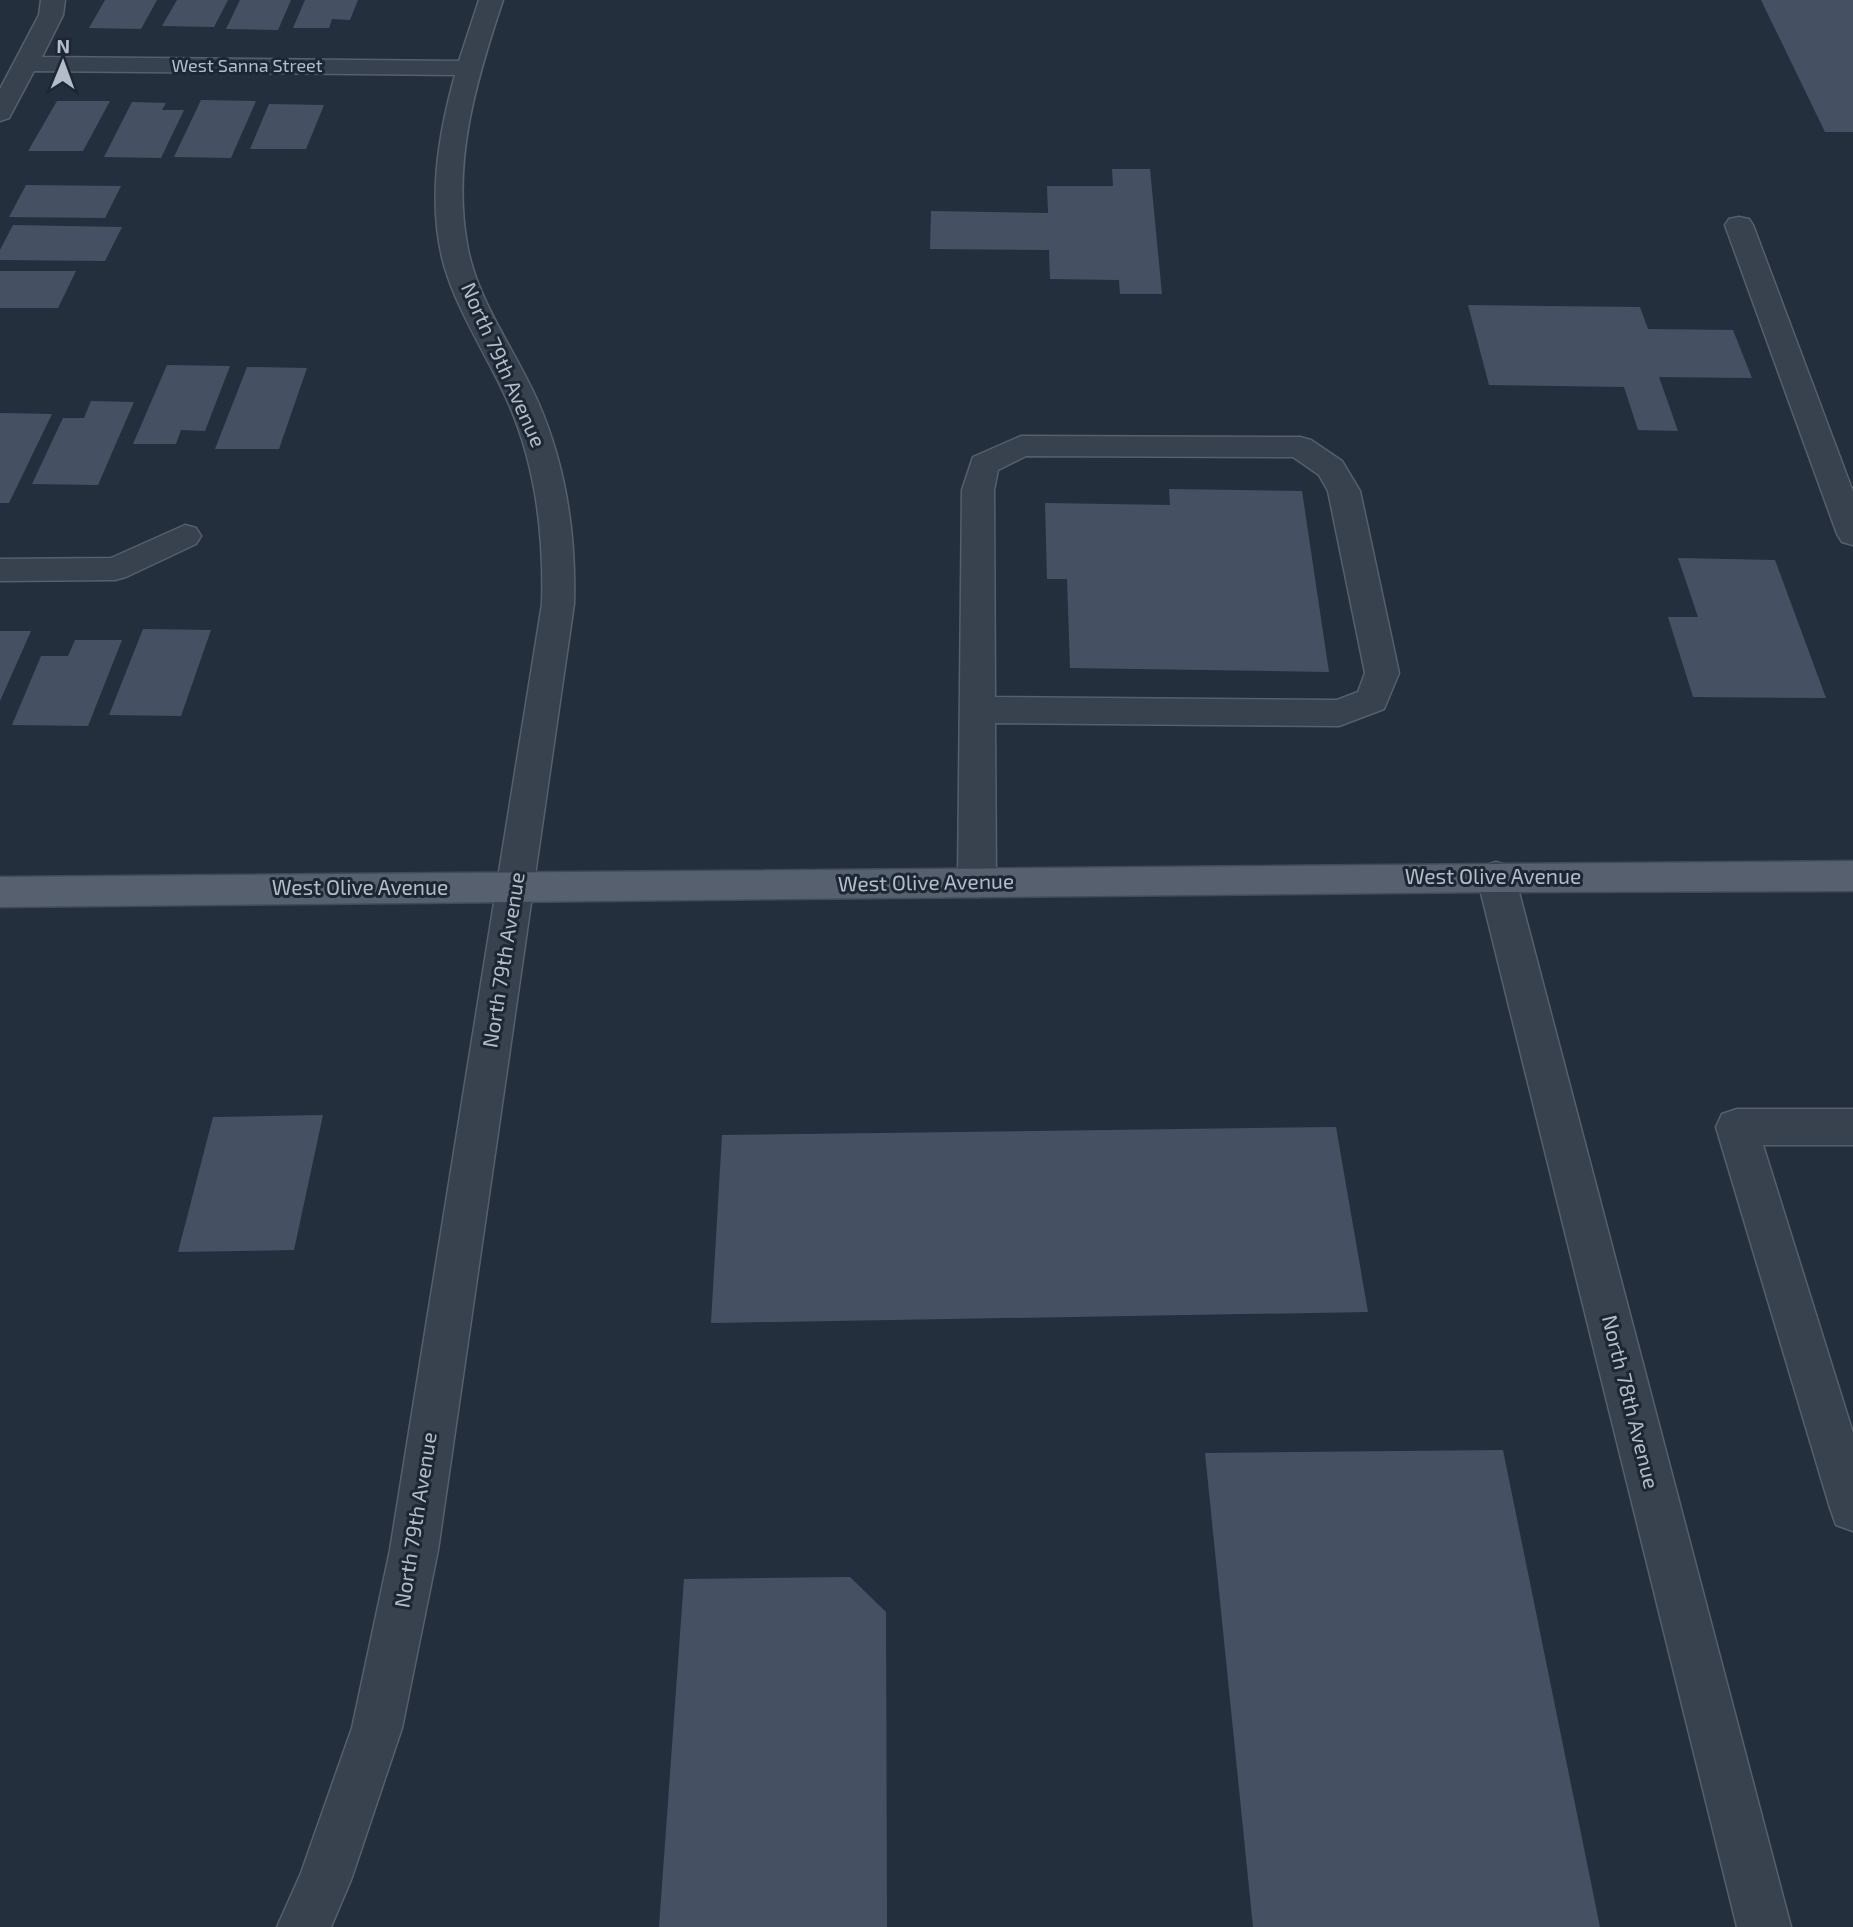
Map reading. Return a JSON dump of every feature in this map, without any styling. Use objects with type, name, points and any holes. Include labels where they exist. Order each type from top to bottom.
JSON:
[{"type":"main road","name":"West Olive Avenue","points":[[0,892],[1853,876]]},
{"type":"street","points":[[0,113],[51,15],[53,0]]},
{"type":"street","name":"North 79th Avenue","points":[[304,1927],[325,1880],[377,1728],[411,1562],[555,633],[560,565],[543,458],[523,403],[466,285],[453,246],[448,200],[454,122],[468,68],[491,0]]},
{"type":"street","name":"West Sanna Street","points":[[27,64],[468,68]]},
{"type":"street","points":[[1739,225],[1853,534]]},
{"type":"street","points":[[977,882],[978,490],[984,464],[1020,446],[1300,447],[1331,468],[1344,491],[1382,673],[1371,700],[1339,713],[978,710]]},
{"type":"street","points":[[0,570],[115,569],[185,536]]},
{"type":"street","name":"North 78th Avenue","points":[[1496,877],[1764,1927]]},
{"type":"street","points":[[1853,1127],[1737,1127],[1853,1508]]},
{"type":"building","points":[[105,0],[157,0],[141,29],[89,28]]},
{"type":"building","points":[[177,0],[228,0],[214,27],[162,26]]},
{"type":"building","points":[[240,0],[291,0],[278,30],[226,29]]},
{"type":"building","points":[[305,0],[358,0],[350,20],[332,19],[329,28],[293,28]]},
{"type":"building","points":[[1761,0],[1853,0],[1853,132],[1825,132]]},
{"type":"building","points":[[201,100],[256,101],[231,158],[174,157]]},
{"type":"building","points":[[57,101],[110,101],[83,151],[28,151]]},
{"type":"building","points":[[132,102],[166,103],[162,110],[184,110],[161,158],[104,157]]},
{"type":"building","points":[[269,104],[324,105],[306,149],[250,149]]},
{"type":"building","points":[[1112,169],[1150,169],[1162,294],[1120,294],[1119,280],[1050,279],[1049,250],[930,249],[931,211],[1048,213],[1047,186],[1113,186]]},
{"type":"building","points":[[26,185],[121,186],[105,218],[9,217]]},
{"type":"building","points":[[13,225],[122,227],[105,261],[0,260],[0,250]]},
{"type":"building","points":[[0,271],[76,271],[58,308],[0,308]]},
{"type":"building","points":[[1468,305],[1640,307],[1648,329],[1733,330],[1752,378],[1659,377],[1678,431],[1638,430],[1624,387],[1489,385]]},
{"type":"building","points":[[167,365],[230,366],[205,431],[181,430],[176,444],[133,444]]},
{"type":"building","points":[[247,367],[307,368],[279,449],[215,449]]},
{"type":"building","points":[[91,401],[134,402],[98,485],[32,484],[63,418],[84,418]]},
{"type":"building","points":[[0,413],[52,414],[9,503],[0,503]]},
{"type":"building","points":[[1169,489],[1302,491],[1329,672],[1070,668],[1067,579],[1047,579],[1045,503],[1170,505]]},
{"type":"building","points":[[1678,558],[1775,560],[1826,698],[1693,697],[1668,617],[1698,617]]},
{"type":"building","points":[[143,629],[211,630],[181,716],[109,715]]},
{"type":"building","points":[[0,631],[31,631],[0,701]]},
{"type":"building","points":[[75,640],[122,640],[88,726],[12,725],[41,656],[68,656]]},
{"type":"building","points":[[323,1115],[294,1250],[178,1252],[213,1117]]},
{"type":"building","points":[[1336,1127],[1368,1312],[711,1323],[722,1135]]},
{"type":"building","points":[[1503,1450],[1600,1927],[1253,1927],[1205,1453]]},
{"type":"building","points":[[850,1577],[886,1612],[887,1927],[659,1927],[684,1579]]}]
